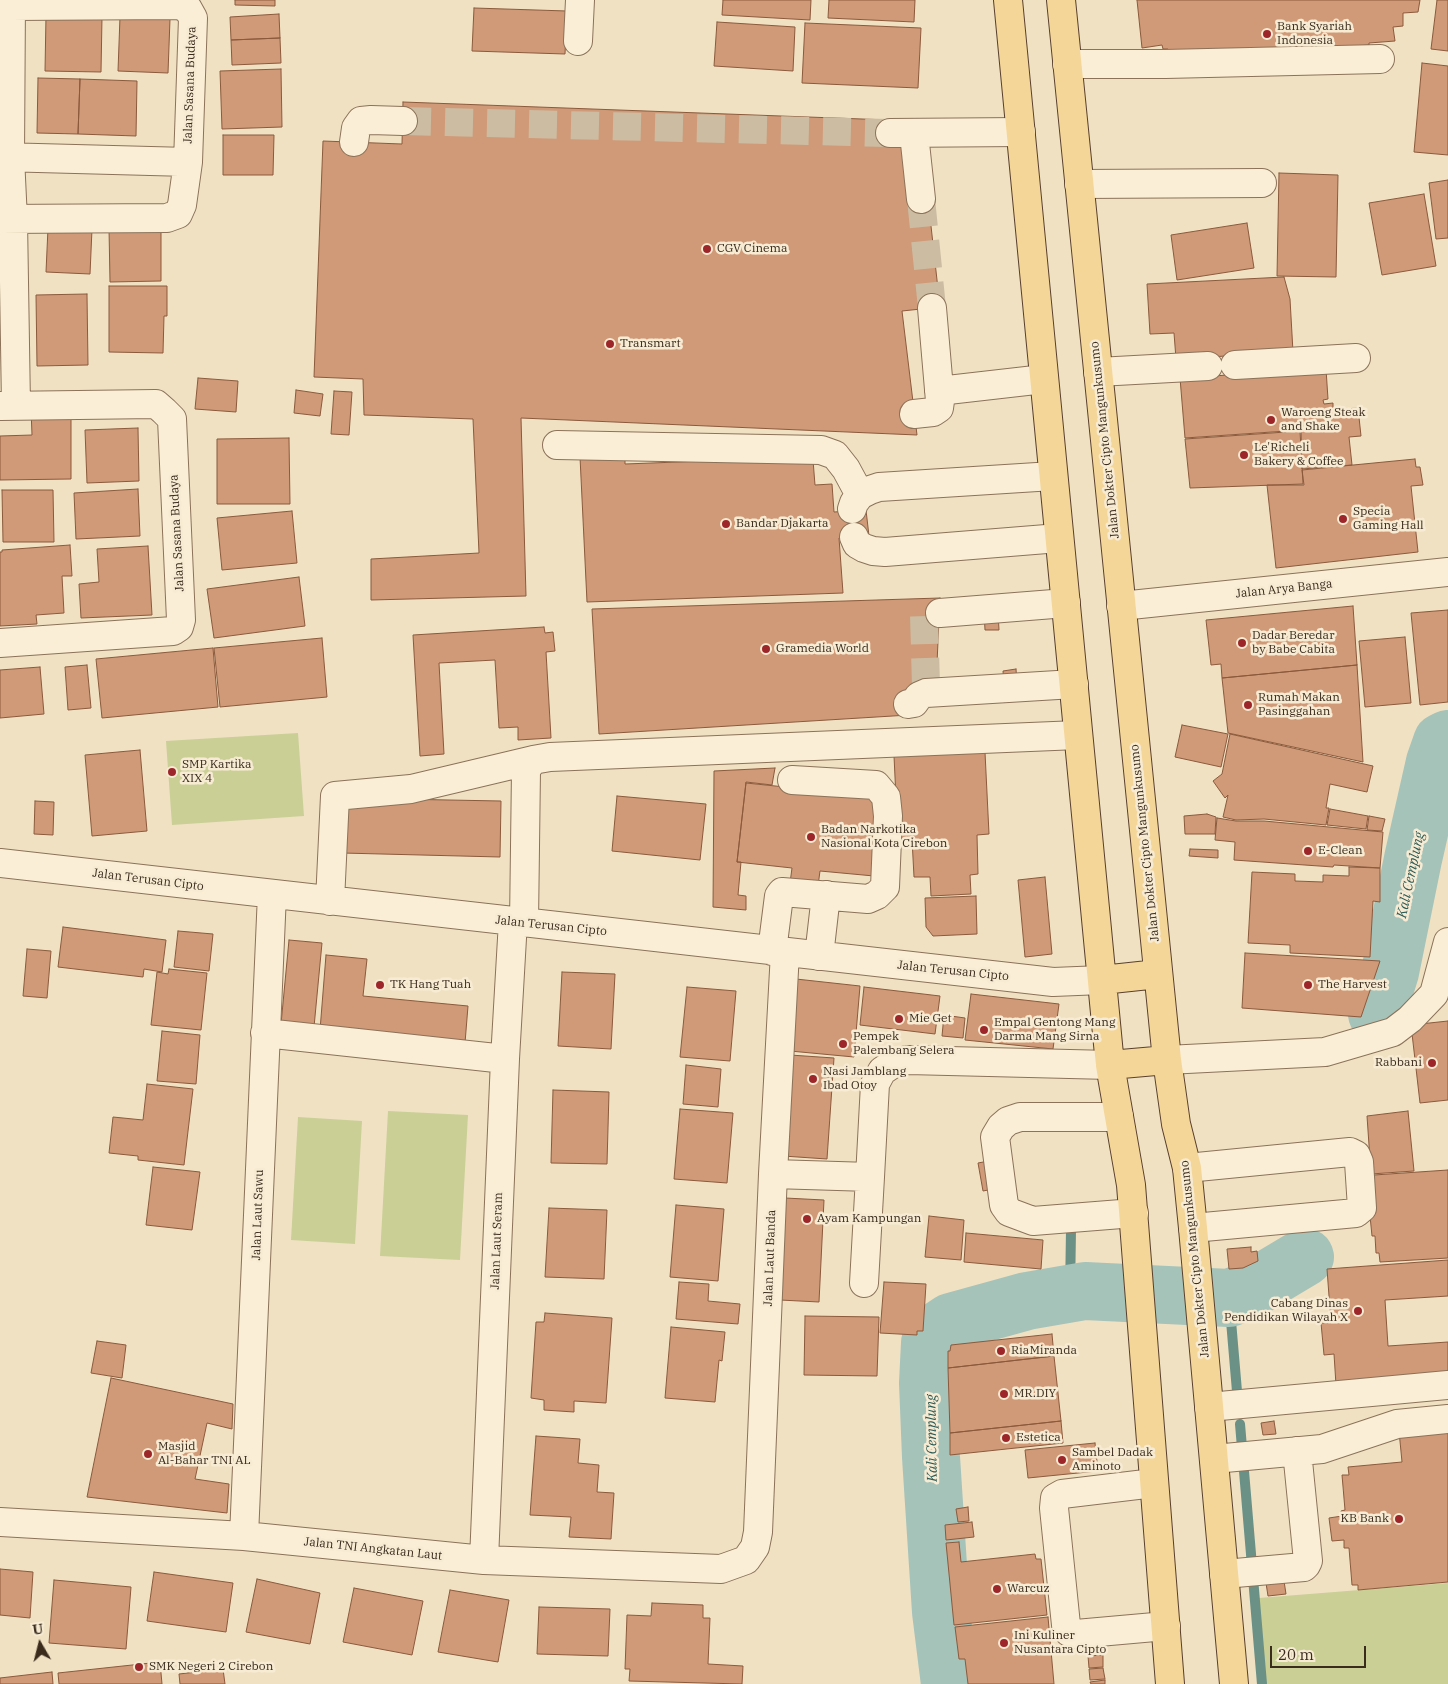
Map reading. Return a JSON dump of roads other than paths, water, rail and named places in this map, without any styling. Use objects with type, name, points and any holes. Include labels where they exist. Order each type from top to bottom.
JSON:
[{"type":"main road","points":[[1008,0],[1110,1065],[1131,1185],[1134,1213],[1170,1684]]},
{"type":"main road","name":"Jalan Dokter Cipto Mangunkusumo","points":[[1061,0],[1167,1060],[1176,1124],[1187,1168],[1201,1319],[1226,1410],[1233,1457],[1243,1573],[1234,1684]]},
{"type":"main road","points":[[1102,980],[1158,974]]},
{"type":"main road","points":[[1110,1065],[1167,1060]]},
{"type":"street","points":[[578,41],[580,0]]},
{"type":"street","name":"Jalan Sasana Budaya","points":[[0,643],[173,631],[179,627],[182,620],[172,419],[156,404],[8,406],[5,157],[10,3],[179,5],[188,8],[192,18],[188,162],[182,205],[178,214],[167,218],[7,219]]},
{"type":"street","points":[[1067,64],[1165,64],[1380,59]]},
{"type":"street","points":[[354,142],[356,128],[361,121],[403,121]]},
{"type":"street","points":[[921,199],[902,133],[1020,132]]},
{"type":"street","name":"Jalan Sasana Budaya","points":[[5,157],[188,162]]},
{"type":"street","points":[[1080,184],[1262,183]]},
{"type":"street","points":[[914,414],[934,412],[939,408],[932,308]]},
{"type":"street","points":[[1235,365],[1356,358]]},
{"type":"street","points":[[1098,372],[1208,366]]},
{"type":"street","points":[[939,390],[1044,379]]},
{"type":"street","points":[[557,445],[821,450],[835,455],[846,469],[855,514],[857,544],[864,548],[885,552],[1059,538]]},
{"type":"street","points":[[855,514],[870,490],[879,487],[1053,476]]},
{"type":"street","name":"Jalan Arya Banga","points":[[1121,606],[1448,572]]},
{"type":"street","points":[[940,613],[1066,602]]},
{"type":"street","points":[[920,695],[1074,684]]},
{"type":"street","points":[[330,901],[335,796],[411,789],[550,757],[1078,735]]},
{"type":"street","name":"Jalan Laut Seram","points":[[484,1560],[510,950],[518,922],[526,770],[533,760]]},
{"type":"street","points":[[792,780],[876,785],[886,797],[888,816],[885,887],[877,895],[868,899],[826,895],[819,956]]},
{"type":"street","name":"Jalan Terusan Cipto","points":[[0,863],[1053,982],[1102,980]]},
{"type":"street","name":"Jalan Laut Banda","points":[[746,1560],[755,1547],[758,1532],[773,1174],[785,978],[779,951],[779,896],[782,892],[826,895]]},
{"type":"street","name":"Jalan Laut Sawu","points":[[244,1536],[272,894]]},
{"type":"street","points":[[1167,1060],[1325,1052],[1393,1032],[1410,1019],[1434,994],[1448,942]]},
{"type":"street","points":[[265,1032],[505,1059]]},
{"type":"street","points":[[864,1283],[875,1084],[882,1071],[894,1063],[908,1060],[1110,1065]]},
{"type":"street","points":[[1119,1116],[1020,1117],[1008,1121],[1000,1127],[995,1137],[1004,1205],[1009,1212],[1033,1221],[1134,1213]]},
{"type":"street","points":[[1187,1168],[1350,1152],[1356,1155],[1359,1162],[1362,1208],[1356,1213],[1193,1228]]},
{"type":"street","points":[[773,1174],[870,1177]]},
{"type":"street","points":[[1226,1410],[1448,1384]]},
{"type":"street","points":[[1226,1410],[1448,1401]]},
{"type":"street","points":[[1233,1457],[1322,1449],[1397,1424],[1448,1419]]},
{"type":"street","points":[[1243,1573],[1304,1567],[1308,1561],[1297,1451]]},
{"type":"street","points":[[1154,1483],[1062,1494],[1055,1498],[1054,1508],[1066,1625],[1069,1632],[1076,1634],[1166,1626]]},
{"type":"street","name":"Jalan TNI Angkatan Laut","points":[[0,1522],[244,1536],[484,1560],[721,1569],[746,1560]]},
{"type":"waterway","name":"Kali Cemplung","points":[[1377,1014],[1390,972],[1435,762],[1442,742],[1448,739]]},
{"type":"waterway","name":"Kali Cemplung","points":[[1070,1294],[1071,1230]]},
{"type":"waterway","name":"Kali Cemplung","points":[[950,1684],[941,1612],[928,1383],[930,1343],[939,1330],[951,1322],[1027,1301],[1085,1291],[1229,1298],[1248,1291],[1305,1257]]},
{"type":"waterway","points":[[1227,1274],[1238,1403]]},
{"type":"waterway","points":[[1240,1424],[1262,1684]]},
{"type":"tunnel","points":[[403,121],[890,133]]},
{"type":"tunnel","points":[[921,199],[932,308]]},
{"type":"tunnel","points":[[926,686],[924,614],[940,613]]},
{"type":"place","name":"Bank Syariah Indonesia","points":[[1267,34]]},
{"type":"place","name":"CGV Cinema","points":[[707,249]]},
{"type":"place","name":"Transmart","points":[[610,344]]},
{"type":"place","name":"Waroeng Steak and Shake","points":[[1271,420]]},
{"type":"place","name":"Le'Richeli Bakery & Coffee","points":[[1244,455]]},
{"type":"place","name":"Specia Gaming Hall","points":[[1343,519]]},
{"type":"place","name":"Bandar Djakarta","points":[[726,524]]},
{"type":"place","name":"Dadar Beredar by Babe Cabita","points":[[1242,643]]},
{"type":"place","name":"Gramedia World","points":[[766,649]]},
{"type":"place","name":"Rumah Makan Pasinggahan","points":[[1248,705]]},
{"type":"place","name":"SMP Kartika XIX 4","points":[[172,772]]},
{"type":"place","name":"Badan Narkotika Nasional Kota Cirebon","points":[[811,837]]},
{"type":"place","name":"E-Clean","points":[[1308,851]]},
{"type":"place","name":"TK Hang Tuah","points":[[380,985]]},
{"type":"place","name":"The Harvest","points":[[1308,985]]},
{"type":"place","name":"Mie Get","points":[[899,1019]]},
{"type":"place","name":"Empal Gentong Mang Darma Mang Sirna","points":[[984,1030]]},
{"type":"place","name":"Pempek Palembang Selera","points":[[843,1044]]},
{"type":"place","name":"Rabbani","points":[[1432,1063]]},
{"type":"place","name":"Nasi Jamblang Ibad Otoy","points":[[813,1079]]},
{"type":"place","name":"Ayam Kampungan","points":[[807,1219]]},
{"type":"place","name":"Cabang Dinas Pendidikan Wilayah X","points":[[1358,1311]]},
{"type":"place","name":"RiaMiranda","points":[[1001,1351]]},
{"type":"place","name":"MR.DIY","points":[[1004,1394]]},
{"type":"place","name":"Estetica","points":[[1006,1438]]},
{"type":"place","name":"Masjid Al-Bahar TNI AL","points":[[148,1454]]},
{"type":"place","name":"Sambel Dadak Aminoto","points":[[1062,1460]]},
{"type":"place","name":"KB Bank","points":[[1399,1519]]},
{"type":"place","name":"Warcuz","points":[[997,1589]]},
{"type":"place","name":"Ini Kuliner Nusantara Cipto","points":[[1004,1643]]},
{"type":"place","name":"SMK Negeri 2 Cirebon","points":[[139,1667]]}]
